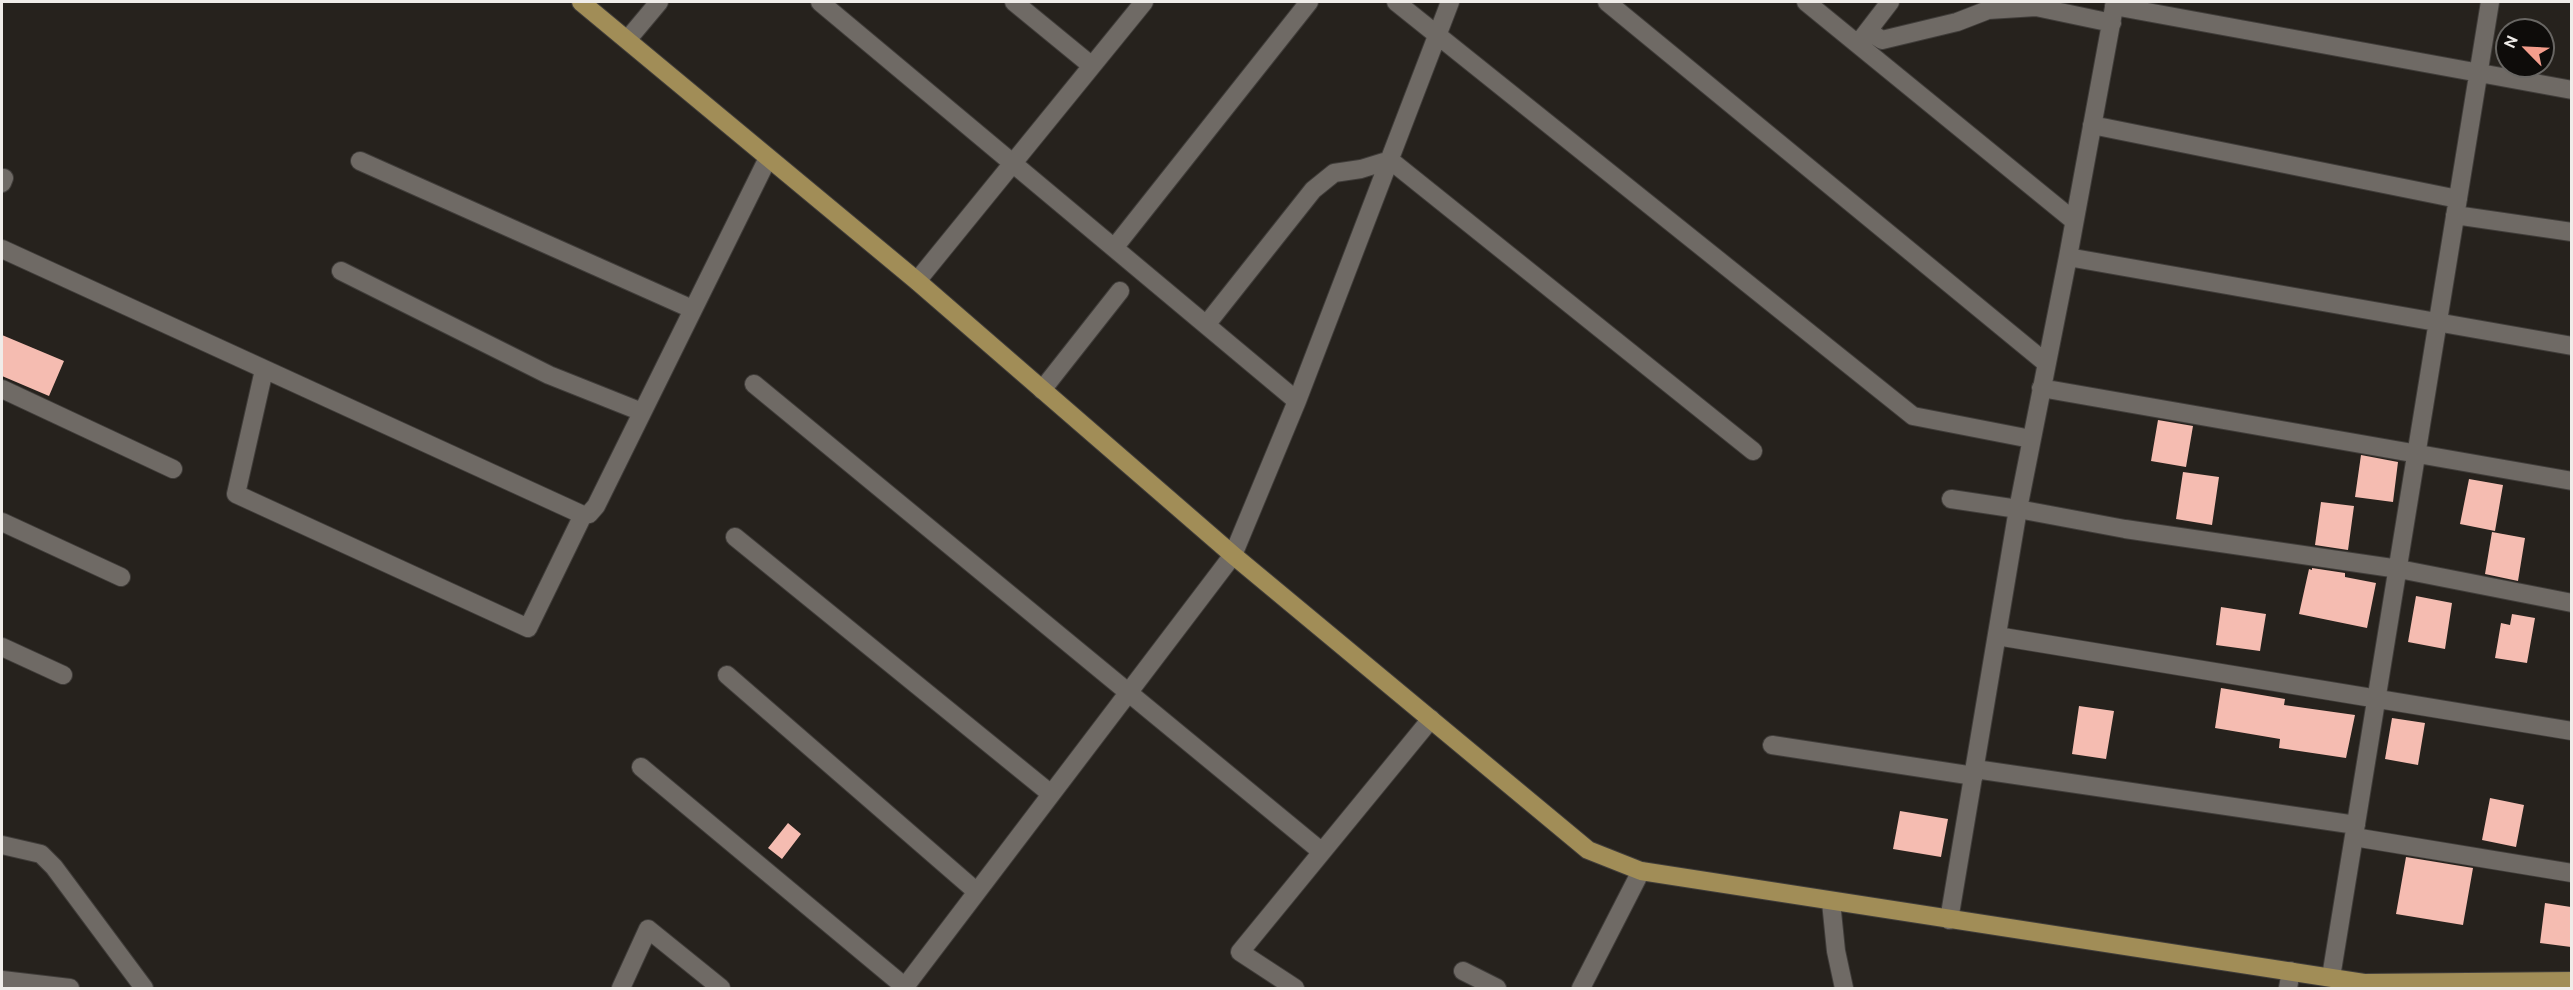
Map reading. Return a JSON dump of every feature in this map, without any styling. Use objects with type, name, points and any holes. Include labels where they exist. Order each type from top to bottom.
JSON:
[{"type":"main road","points":[[581,2],[917,281],[1233,555],[1588,850],[1641,871],[1949,920],[2290,980],[2331,977],[2364,983],[2571,981]]},
{"type":"street","points":[[628,39],[659,2]]},
{"type":"street","points":[[820,2],[1297,401]]},
{"type":"street","points":[[1014,2],[1092,66]]},
{"type":"street","points":[[917,281],[1144,2]]},
{"type":"street","points":[[1114,248],[1309,2]]},
{"type":"street","points":[[1396,2],[1913,416],[2031,439]]},
{"type":"street","points":[[640,767],[904,988],[1233,555],[1297,401],[1450,2]]},
{"type":"street","points":[[1607,2],[2046,363]]},
{"type":"street","points":[[1806,2],[1863,37],[2073,220]]},
{"type":"street","points":[[1863,37],[1890,2]]},
{"type":"street","points":[[2331,977],[2440,323],[2490,2]]},
{"type":"street","points":[[1863,37],[1882,40],[1956,22],[1988,10],[2036,4],[2114,10],[2479,72],[2571,90]]},
{"type":"street","points":[[1949,920],[2018,509],[2114,10]]},
{"type":"street","points":[[2092,125],[2571,232]]},
{"type":"street","points":[[264,370],[236,494],[528,628],[583,515],[593,511],[596,506],[768,158]]},
{"type":"street","points":[[360,160],[692,309]]},
{"type":"street","points":[[1206,325],[1313,190],[1334,173],[1361,169],[1390,160]]},
{"type":"street","points":[[1390,160],[1753,451]]},
{"type":"street","points":[[2,249],[583,515]]},
{"type":"street","points":[[2068,257],[2571,346]]},
{"type":"street","points":[[341,271],[549,375],[642,412]]},
{"type":"street","points":[[1042,390],[1120,291]]},
{"type":"street","points":[[754,384],[1322,852]]},
{"type":"street","points":[[2041,388],[2571,481]]},
{"type":"street","points":[[2,389],[173,469]]},
{"type":"street","points":[[1951,500],[2018,509],[2125,529],[2399,569],[2571,603]]},
{"type":"street","points":[[2,522],[121,577]]},
{"type":"street","points":[[735,537],[1051,794]]},
{"type":"street","points":[[1997,636],[2571,731]]},
{"type":"street","points":[[2,647],[63,675]]},
{"type":"street","points":[[727,675],[977,892]]},
{"type":"street","points":[[1295,988],[1240,952],[1431,719]]},
{"type":"street","points":[[1772,745],[1974,772],[2355,831],[2571,873]]},
{"type":"street","points":[[2,845],[41,854],[54,867],[144,988]]},
{"type":"street","points":[[1581,988],[1641,871]]},
{"type":"street","points":[[1831,902],[1836,951],[1844,988]]},
{"type":"street","points":[[621,988],[648,929],[721,988]]},
{"type":"street","points":[[1463,971],[1497,988]]},
{"type":"street","points":[[2,980],[42,987],[70,988]]},
{"type":"building","points":[[2,335],[64,361],[49,396],[2,376]]},
{"type":"building","points":[[2158,420],[2193,426],[2186,467],[2151,461]]},
{"type":"building","points":[[2361,455],[2398,462],[2393,502],[2355,497]]},
{"type":"building","points":[[2183,472],[2219,477],[2212,525],[2176,519]]},
{"type":"building","points":[[2469,479],[2503,485],[2495,531],[2460,524]]},
{"type":"building","points":[[2321,502],[2354,506],[2348,550],[2315,545]]},
{"type":"building","points":[[2492,532],[2525,538],[2518,581],[2485,574]]},
{"type":"building","points":[[2312,568],[2345,573],[2345,577],[2376,583],[2367,628],[2299,614],[2309,569],[2312,570]]},
{"type":"building","points":[[2416,596],[2452,603],[2445,649],[2408,642]]},
{"type":"building","points":[[2221,607],[2266,614],[2260,651],[2216,645]]},
{"type":"building","points":[[2512,614],[2535,618],[2527,663],[2495,658],[2501,623],[2510,625]]},
{"type":"building","points":[[2221,688],[2285,699],[2284,705],[2355,715],[2346,758],[2279,748],[2280,739],[2215,728]]},
{"type":"building","points":[[2079,706],[2114,711],[2106,759],[2072,754]]},
{"type":"building","points":[[2392,718],[2425,723],[2418,765],[2385,759]]},
{"type":"building","points":[[2490,798],[2524,805],[2516,847],[2482,840]]},
{"type":"building","points":[[1900,811],[1948,819],[1941,857],[1893,849]]},
{"type":"building","points":[[788,823],[801,834],[782,859],[768,848]]},
{"type":"building","points":[[2406,857],[2473,868],[2463,925],[2396,914]]},
{"type":"building","points":[[2545,903],[2571,907],[2571,947],[2540,943]]}]
